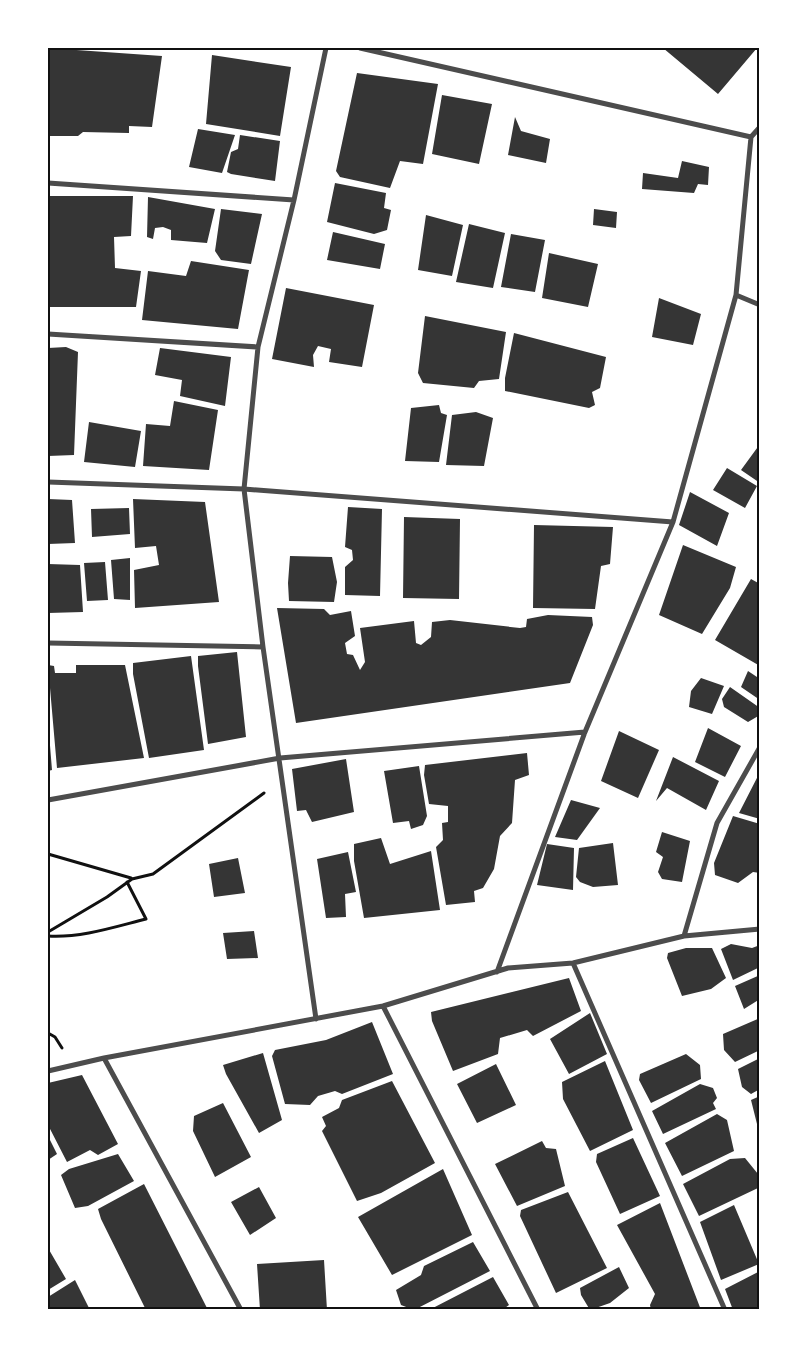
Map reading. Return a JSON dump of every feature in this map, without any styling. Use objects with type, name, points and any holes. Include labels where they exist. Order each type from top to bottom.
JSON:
[{"type":"street","points":[[316,1019],[263,646],[244,489],[258,347],[294,200],[326,48]]},
{"type":"street","points":[[360,48],[751,137]]},
{"type":"street","points":[[497,972],[585,732],[673,522],[736,295],[751,137],[760,127]]},
{"type":"street","points":[[48,183],[294,200]]},
{"type":"street","points":[[736,295],[760,305]]},
{"type":"street","points":[[48,334],[258,347]]},
{"type":"street","points":[[48,482],[244,489],[673,522]]},
{"type":"street","points":[[48,642],[263,646]]},
{"type":"street","points":[[48,800],[280,758],[585,732]]},
{"type":"street","points":[[684,936],[717,823],[760,747]]},
{"type":"street","points":[[48,1070],[383,1006],[508,968],[574,963],[684,936],[760,929]]},
{"type":"street","points":[[574,963],[725,1310]]},
{"type":"street","points":[[383,1006],[538,1310]]},
{"type":"street","points":[[104,1058],[241,1310]]},
{"type":"path","points":[[48,854],[132,878],[153,874],[283,780]]},
{"type":"path","points":[[48,932],[107,897],[132,878]]},
{"type":"path","points":[[48,936],[57,937],[102,931],[146,919],[127,882]]},
{"type":"building","points":[[48,48],[162,56],[152,127],[129,126],[129,133],[83,132],[78,136],[48,136]]},
{"type":"building","points":[[663,48],[757,48],[718,94]]},
{"type":"building","points":[[212,55],[291,67],[280,136],[206,124]]},
{"type":"building","points":[[357,73],[438,84],[423,164],[400,161],[390,188],[340,177],[336,171]]},
{"type":"building","points":[[442,95],[492,104],[479,164],[432,154]]},
{"type":"building","points":[[515,117],[521,131],[550,139],[546,163],[508,155]]},
{"type":"building","points":[[198,129],[235,135],[222,173],[189,167]]},
{"type":"building","points":[[240,135],[280,141],[275,181],[227,172],[231,152],[238,149]]},
{"type":"building","points":[[682,161],[709,167],[708,185],[698,184],[694,193],[642,189],[643,173],[678,178]]},
{"type":"building","points":[[335,183],[386,193],[384,208],[391,210],[387,230],[374,234],[327,222]]},
{"type":"building","points":[[48,196],[133,196],[131,236],[114,237],[115,268],[141,271],[136,307],[48,307]]},
{"type":"building","points":[[148,197],[215,209],[207,243],[171,240],[171,230],[163,227],[155,228],[153,239],[147,237]]},
{"type":"building","points":[[221,209],[262,214],[251,264],[221,260],[215,251]]},
{"type":"building","points":[[594,209],[617,212],[616,228],[593,225]]},
{"type":"building","points":[[426,215],[463,225],[452,276],[418,270]]},
{"type":"building","points":[[469,224],[505,233],[493,288],[456,282]]},
{"type":"building","points":[[333,232],[385,244],[380,269],[327,260]]},
{"type":"building","points":[[511,234],[545,240],[535,292],[501,287]]},
{"type":"building","points":[[549,253],[598,264],[588,307],[542,298]]},
{"type":"building","points":[[191,261],[249,270],[238,329],[142,320],[148,271],[186,276]]},
{"type":"building","points":[[286,288],[374,305],[362,367],[329,362],[331,349],[318,346],[313,355],[314,367],[272,359]]},
{"type":"building","points":[[659,298],[701,314],[693,345],[652,337]]},
{"type":"building","points":[[425,316],[506,332],[499,379],[479,381],[474,388],[423,383],[418,373]]},
{"type":"building","points":[[514,333],[606,357],[600,388],[592,392],[595,405],[589,408],[505,391],[505,378]]},
{"type":"building","points":[[66,347],[78,352],[74,455],[48,456],[48,348]]},
{"type":"building","points":[[160,348],[231,357],[225,406],[180,396],[182,380],[155,375]]},
{"type":"building","points":[[174,401],[218,410],[209,470],[143,466],[146,424],[170,426]]},
{"type":"building","points":[[439,405],[441,413],[447,415],[439,462],[405,461],[411,408]]},
{"type":"building","points":[[476,412],[493,418],[484,466],[446,465],[452,415]]},
{"type":"building","points":[[89,422],[141,431],[135,467],[84,462]]},
{"type":"building","points":[[760,444],[760,483],[741,470]]},
{"type":"building","points":[[727,468],[757,486],[745,508],[713,490]]},
{"type":"building","points":[[690,492],[729,513],[717,546],[679,525]]},
{"type":"building","points":[[48,499],[72,500],[75,543],[48,544]]},
{"type":"building","points":[[133,499],[205,502],[219,602],[135,608],[134,570],[159,565],[156,546],[135,548]]},
{"type":"building","points":[[348,507],[382,509],[380,596],[345,595],[345,567],[353,560],[352,550],[345,547]]},
{"type":"building","points":[[129,508],[130,534],[92,537],[91,509]]},
{"type":"building","points":[[404,517],[460,519],[459,599],[403,598]]},
{"type":"building","points":[[534,525],[613,527],[610,564],[601,566],[595,609],[533,608]]},
{"type":"building","points":[[683,545],[736,567],[730,588],[702,634],[659,615]]},
{"type":"building","points":[[290,556],[332,557],[337,582],[334,602],[289,601]]},
{"type":"building","points":[[130,558],[130,600],[114,599],[111,560]]},
{"type":"building","points":[[105,562],[108,600],[87,601],[84,563]]},
{"type":"building","points":[[48,564],[80,565],[83,612],[48,613]]},
{"type":"building","points":[[751,579],[760,584],[760,666],[715,640]]},
{"type":"building","points":[[277,608],[324,609],[330,615],[351,611],[355,636],[345,643],[347,654],[353,655],[360,670],[365,662],[360,628],[414,621],[416,643],[421,645],[431,637],[432,622],[450,620],[520,628],[526,627],[527,619],[548,615],[592,617],[593,625],[570,683],[296,723]]},
{"type":"building","points":[[237,652],[246,737],[208,744],[198,656]]},
{"type":"building","points":[[191,656],[204,750],[149,758],[133,674],[133,663]]},
{"type":"building","points":[[48,665],[54,666],[55,673],[76,673],[76,665],[125,665],[144,758],[57,768]]},
{"type":"building","points":[[748,671],[760,679],[760,700],[741,687]]},
{"type":"building","points":[[701,678],[724,686],[712,714],[689,707],[691,691]]},
{"type":"building","points":[[730,687],[760,708],[760,715],[748,722],[724,707],[722,699]]},
{"type":"building","points":[[708,728],[741,746],[725,777],[695,762]]},
{"type":"building","points":[[619,731],[659,750],[638,798],[601,781]]},
{"type":"building","points":[[48,733],[52,770],[48,771]]},
{"type":"building","points":[[527,753],[529,775],[515,780],[512,823],[500,836],[494,869],[483,888],[474,891],[475,902],[446,905],[436,847],[443,840],[442,823],[448,822],[448,806],[429,804],[424,775],[425,765]]},
{"type":"building","points":[[673,757],[719,781],[706,810],[667,788],[656,801]]},
{"type":"building","points":[[346,759],[354,812],[312,822],[306,810],[297,811],[292,769]]},
{"type":"building","points":[[419,766],[427,816],[423,825],[411,829],[409,821],[393,823],[384,771]]},
{"type":"building","points":[[760,772],[760,819],[739,813]]},
{"type":"building","points":[[571,800],[600,808],[577,840],[555,837]]},
{"type":"building","points":[[733,816],[760,824],[760,873],[753,872],[738,883],[715,875],[714,863]]},
{"type":"building","points":[[662,832],[690,841],[682,882],[662,879],[658,872],[663,857],[656,852]]},
{"type":"building","points":[[381,838],[390,864],[431,851],[440,910],[364,918],[354,861],[354,844]]},
{"type":"building","points":[[613,843],[618,885],[593,887],[580,882],[576,877],[579,848]]},
{"type":"building","points":[[547,844],[574,848],[573,890],[537,885]]},
{"type":"building","points":[[348,852],[356,892],[345,894],[346,917],[326,918],[317,859]]},
{"type":"building","points":[[238,858],[245,893],[214,897],[209,864]]},
{"type":"building","points":[[254,931],[258,958],[227,959],[223,933]]},
{"type":"building","points":[[731,944],[752,948],[760,945],[760,967],[733,980],[721,949]]},
{"type":"building","points":[[686,948],[712,948],[726,978],[711,989],[682,996],[667,958],[668,953]]},
{"type":"building","points":[[760,975],[760,999],[744,1009],[735,986]]},
{"type":"building","points":[[569,978],[581,1011],[533,1036],[527,1030],[500,1038],[498,1054],[453,1071],[432,1021],[431,1012]]},
{"type":"building","points":[[590,1013],[607,1054],[569,1074],[550,1039]]},
{"type":"building","points":[[760,1018],[760,1050],[735,1062],[724,1050],[723,1034]]},
{"type":"building","points":[[372,1022],[393,1074],[342,1094],[335,1091],[318,1096],[310,1105],[285,1104],[272,1056],[275,1050],[326,1040]]},
{"type":"building","points":[[263,1053],[282,1120],[259,1133],[226,1074],[223,1065]]},
{"type":"building","points":[[686,1054],[700,1065],[701,1079],[651,1103],[639,1080],[640,1074]]},
{"type":"building","points":[[760,1058],[760,1089],[751,1094],[742,1087],[738,1069]]},
{"type":"building","points":[[605,1061],[633,1130],[590,1151],[563,1099],[562,1082]]},
{"type":"building","points":[[496,1064],[516,1105],[477,1123],[457,1084]]},
{"type":"building","points":[[82,1075],[118,1144],[98,1155],[90,1150],[67,1162],[48,1125],[48,1083]]},
{"type":"building","points":[[392,1081],[435,1163],[381,1193],[357,1201],[322,1131],[326,1126],[322,1117],[339,1108],[342,1100]]},
{"type":"building","points":[[700,1084],[713,1088],[717,1098],[713,1103],[716,1109],[663,1134],[652,1111]]},
{"type":"building","points":[[760,1096],[760,1126],[757,1124],[751,1100]]},
{"type":"building","points":[[223,1103],[251,1157],[215,1177],[193,1131],[194,1116]]},
{"type":"building","points":[[717,1114],[727,1120],[734,1151],[682,1176],[665,1143]]},
{"type":"building","points":[[48,1136],[57,1154],[48,1160]]},
{"type":"building","points":[[633,1138],[660,1196],[620,1214],[596,1162],[597,1154]]},
{"type":"building","points":[[542,1141],[546,1148],[556,1149],[565,1186],[517,1206],[495,1164]]},
{"type":"building","points":[[118,1154],[134,1181],[88,1206],[75,1208],[61,1175],[69,1169]]},
{"type":"building","points":[[745,1158],[758,1174],[758,1188],[699,1216],[683,1184],[730,1159]]},
{"type":"building","points":[[443,1169],[472,1235],[392,1275],[358,1217]]},
{"type":"building","points":[[144,1184],[208,1310],[146,1310],[101,1219],[98,1209]]},
{"type":"building","points":[[259,1187],[276,1218],[250,1235],[231,1202]]},
{"type":"building","points":[[568,1192],[607,1268],[556,1293],[520,1216],[521,1210]]},
{"type":"building","points":[[660,1203],[701,1310],[651,1310],[650,1305],[655,1294],[617,1225]]},
{"type":"building","points":[[734,1205],[759,1264],[721,1280],[700,1222]]},
{"type":"building","points":[[473,1242],[490,1271],[414,1310],[401,1305],[396,1290],[421,1275],[424,1266]]},
{"type":"building","points":[[48,1248],[66,1279],[48,1290]]},
{"type":"building","points":[[324,1260],[327,1310],[260,1310],[257,1264]]},
{"type":"building","points":[[619,1267],[629,1288],[610,1303],[590,1310],[581,1295],[580,1288]]},
{"type":"building","points":[[760,1271],[760,1310],[733,1310],[725,1289]]},
{"type":"building","points":[[493,1277],[509,1305],[502,1310],[429,1310]]},
{"type":"building","points":[[75,1280],[90,1310],[48,1310],[48,1297]]}]
